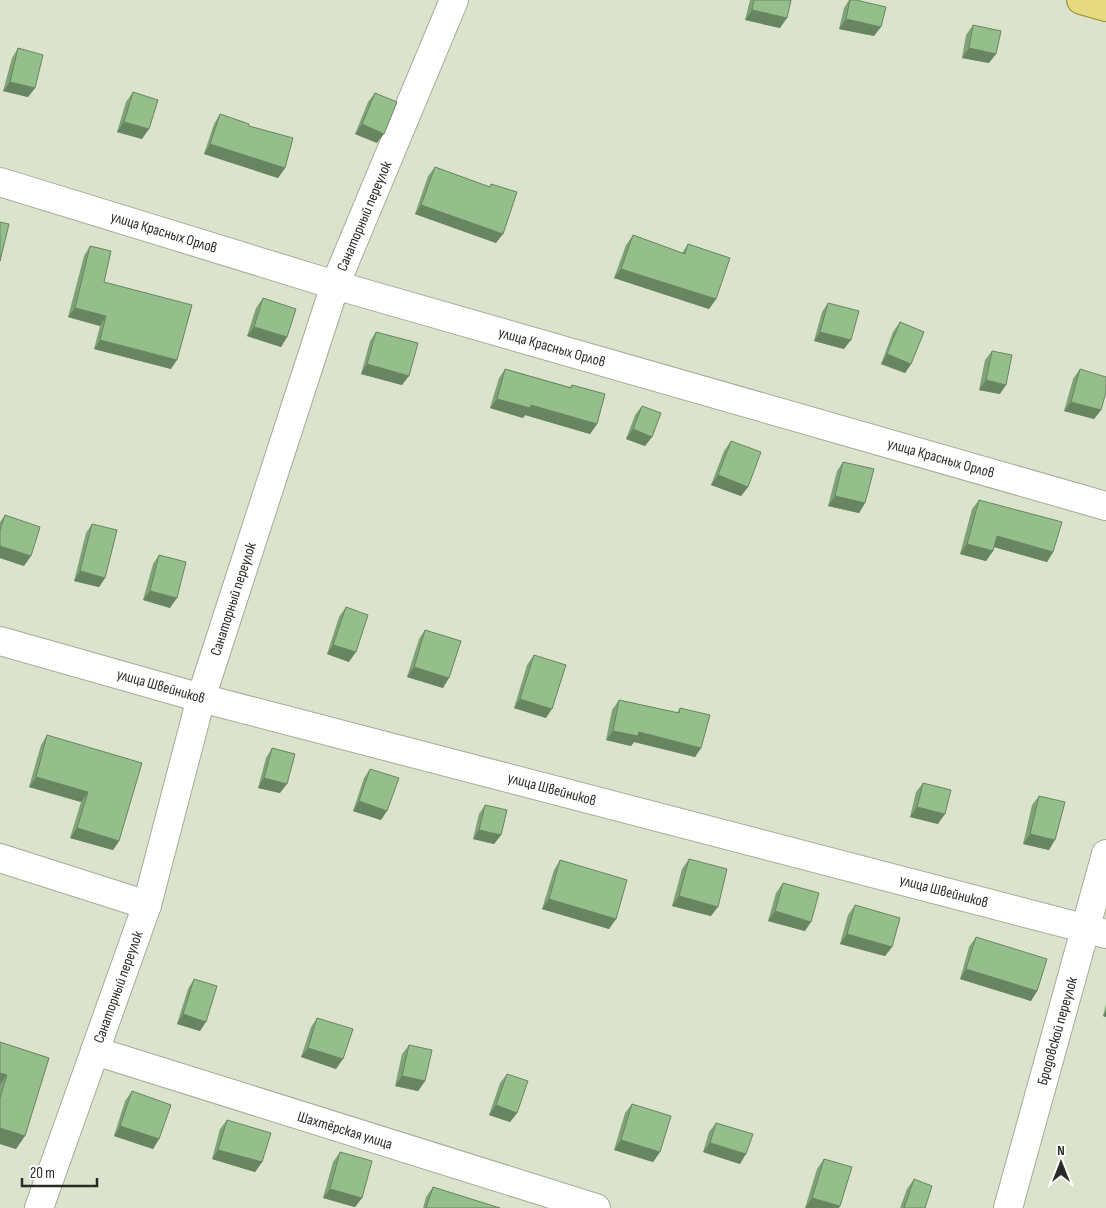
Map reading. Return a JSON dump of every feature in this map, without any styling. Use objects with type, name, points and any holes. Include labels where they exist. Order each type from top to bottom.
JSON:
[{"type":"main road","points":[[1081,0],[1106,7]]},
{"type":"street","name":"Санаторный переулок","points":[[39,1208],[147,905],[201,698],[336,285],[454,0]]},
{"type":"street","name":"улица Красных Орлов","points":[[0,182],[336,285],[1106,506]]},
{"type":"street","name":"улица Швейников","points":[[0,641],[201,698],[1096,931]]},
{"type":"street","name":"Бродовской переулок","points":[[1008,1208],[1096,931],[1106,854]]},
{"type":"street","points":[[0,858],[147,905]]},
{"type":"street","name":"Шахтёрская улица","points":[[95,1051],[596,1208]]},
{"type":"building","points":[[754,0],[791,0],[787,18],[752,10]]},
{"type":"building","points":[[850,0],[886,7],[881,27],[846,19]]},
{"type":"building","points":[[973,25],[1001,31],[996,54],[969,48]]},
{"type":"building","points":[[18,48],[43,55],[35,88],[10,82]]},
{"type":"building","points":[[133,92],[158,100],[149,129],[124,122]]},
{"type":"building","points":[[375,93],[397,102],[384,134],[362,124]]},
{"type":"building","points":[[220,114],[249,124],[249,126],[293,138],[285,168],[210,144]]},
{"type":"building","points":[[435,167],[490,187],[491,184],[517,192],[503,234],[421,205]]},
{"type":"building","points":[[0,222],[9,224],[0,261]]},
{"type":"building","points":[[633,235],[685,254],[688,244],[730,258],[716,299],[621,269]]},
{"type":"building","points":[[90,246],[111,251],[104,282],[192,305],[177,360],[100,340],[106,316],[75,308]]},
{"type":"building","points":[[263,298],[296,309],[287,337],[254,327]]},
{"type":"building","points":[[828,303],[859,311],[851,340],[820,332]]},
{"type":"building","points":[[900,322],[924,332],[911,364],[887,354]]},
{"type":"building","points":[[376,332],[418,343],[409,376],[367,364]]},
{"type":"building","points":[[992,351],[1012,355],[1006,385],[986,380]]},
{"type":"building","points":[[505,369],[571,388],[572,385],[605,394],[597,424],[531,405],[530,408],[497,399]]},
{"type":"building","points":[[1080,369],[1106,377],[1106,392],[1101,410],[1071,402]]},
{"type":"building","points":[[642,406],[661,413],[652,437],[633,429]]},
{"type":"building","points":[[731,441],[761,452],[748,487],[718,475]]},
{"type":"building","points":[[843,462],[874,469],[865,503],[835,496]]},
{"type":"building","points":[[979,500],[1062,522],[1053,552],[997,536],[993,551],[967,544]]},
{"type":"building","points":[[5,515],[40,527],[31,556],[0,546],[0,530]]},
{"type":"building","points":[[92,524],[117,530],[105,578],[80,571]]},
{"type":"building","points":[[159,555],[186,562],[177,598],[150,591]]},
{"type":"building","points":[[346,607],[368,615],[356,652],[333,645]]},
{"type":"building","points":[[425,630],[461,641],[449,678],[414,667]]},
{"type":"building","points":[[534,655],[566,665],[552,709],[520,699]]},
{"type":"building","points":[[619,700],[679,713],[680,708],[710,715],[701,748],[639,732],[638,736],[613,731]]},
{"type":"building","points":[[47,735],[142,763],[119,841],[77,828],[88,792],[36,777]]},
{"type":"building","points":[[272,748],[295,754],[287,784],[264,778]]},
{"type":"building","points":[[370,769],[399,778],[387,811],[359,801]]},
{"type":"building","points":[[923,783],[951,790],[945,814],[917,807]]},
{"type":"building","points":[[1039,796],[1065,802],[1055,840],[1030,834]]},
{"type":"building","points":[[485,805],[507,810],[501,835],[479,830]]},
{"type":"building","points":[[689,859],[727,869],[718,907],[679,896]]},
{"type":"building","points":[[560,860],[627,880],[616,919],[549,899]]},
{"type":"building","points":[[783,883],[819,893],[811,922],[775,911]]},
{"type":"building","points":[[855,905],[900,918],[892,947],[847,934]]},
{"type":"building","points":[[976,937],[1047,959],[1037,991],[966,969]]},
{"type":"building","points":[[194,979],[217,986],[206,1022],[183,1014]]},
{"type":"building","points":[[317,1018],[353,1029],[343,1059],[308,1048]]},
{"type":"building","points":[[0,1042],[49,1058],[25,1136],[0,1128],[0,1098],[7,1075],[0,1073]]},
{"type":"building","points":[[409,1045],[432,1050],[425,1081],[402,1076]]},
{"type":"building","points":[[507,1074],[528,1081],[517,1113],[496,1105]]},
{"type":"building","points":[[132,1091],[171,1105],[159,1139],[120,1126]]},
{"type":"building","points":[[632,1104],[671,1116],[660,1152],[621,1140]]},
{"type":"building","points":[[227,1120],[271,1133],[262,1162],[218,1150]]},
{"type":"building","points":[[716,1123],[753,1134],[746,1154],[710,1143]]},
{"type":"building","points":[[340,1152],[372,1161],[362,1198],[330,1189]]},
{"type":"building","points":[[824,1159],[852,1167],[840,1206],[812,1198]]},
{"type":"building","points":[[914,1179],[932,1186],[925,1208],[904,1208]]},
{"type":"building","points":[[433,1187],[500,1208],[426,1208]]}]
